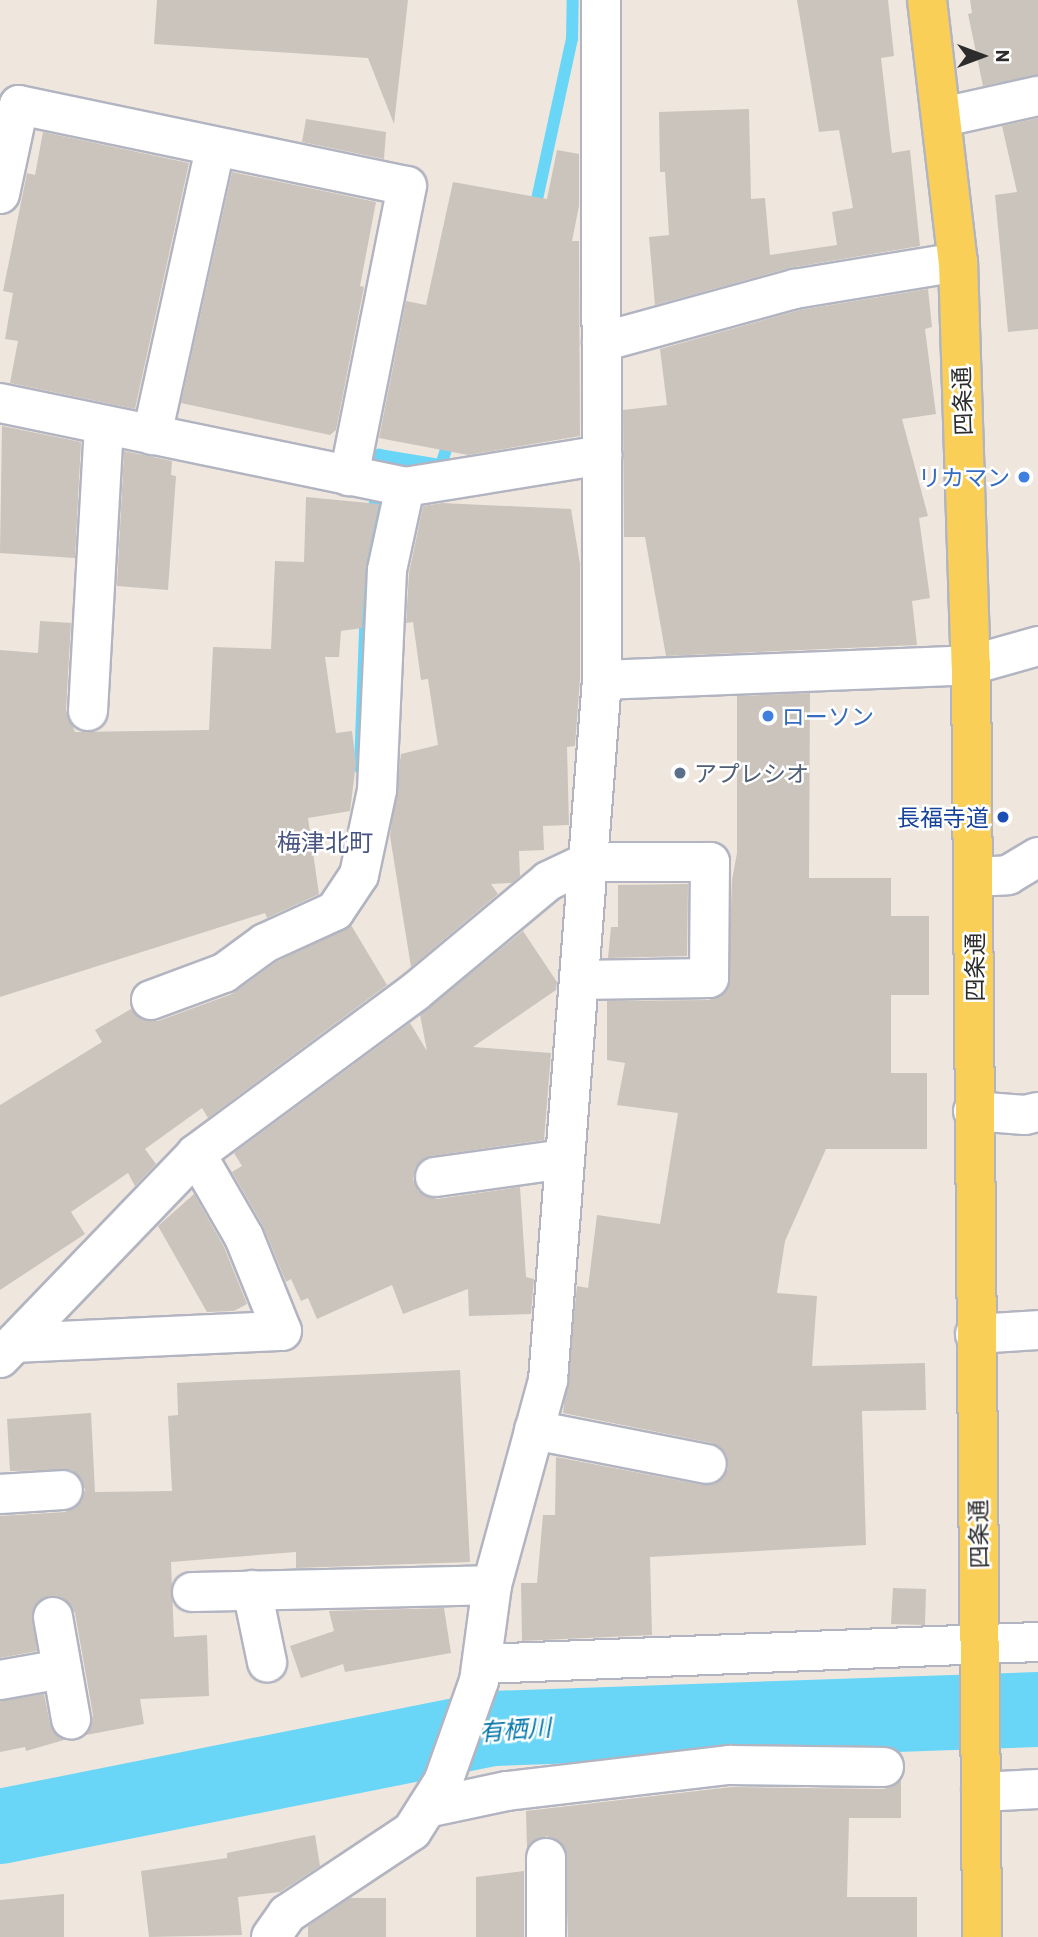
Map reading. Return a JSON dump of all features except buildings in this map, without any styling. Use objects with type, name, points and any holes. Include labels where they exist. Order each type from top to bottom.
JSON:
[{"type":"main road","name":"四条通","points":[[927,0],[958,261],[971,665],[982,1937]]},
{"type":"street","points":[[271,1937],[287,1914],[412,1831],[435,1795],[480,1673],[492,1585],[548,1380],[602,680],[601,0]]},
{"type":"street","points":[[943,117],[1038,96]]},
{"type":"street","points":[[0,194],[19,105],[407,186],[349,476]]},
{"type":"street","points":[[152,435],[215,148]]},
{"type":"street","points":[[602,342],[795,289],[958,261]]},
{"type":"street","points":[[0,403],[405,487],[602,455]]},
{"type":"street","points":[[88,711],[104,425]]},
{"type":"street","points":[[151,1000],[224,973],[265,943],[335,911],[359,875],[377,790],[387,570],[405,487]]},
{"type":"street","points":[[602,680],[971,665],[1038,646]]},
{"type":"street","points":[[974,877],[1008,875],[1038,857]]},
{"type":"street","points":[[8,1351],[196,1154],[415,992],[548,881],[587,862],[710,862],[709,978],[579,979]]},
{"type":"street","points":[[973,1111],[1025,1115],[1038,1112]]},
{"type":"street","points":[[8,1351],[282,1331],[244,1237],[196,1154]]},
{"type":"street","points":[[435,1177],[565,1160]]},
{"type":"street","points":[[975,1334],[1038,1330]]},
{"type":"street","points":[[534,1430],[707,1464]]},
{"type":"street","points":[[0,1494],[63,1490]]},
{"type":"street","points":[[192,1592],[492,1585]]},
{"type":"street","points":[[252,1591],[267,1662]]},
{"type":"street","points":[[53,1616],[71,1719]]},
{"type":"street","points":[[480,1673],[980,1656],[1038,1642]]},
{"type":"street","points":[[0,1680],[62,1669]]},
{"type":"street","points":[[435,1795],[507,1791],[730,1765],[884,1767]]},
{"type":"street","points":[[980,1776],[1038,1789]]},
{"type":"street","points":[[546,1858],[546,1937]]},
{"type":"waterway","points":[[534,213],[572,39],[573,0]]},
{"type":"waterway","points":[[360,768],[366,602],[379,455],[441,465],[450,437]]},
{"type":"waterway","name":"有栖川","points":[[0,1826],[492,1728],[1038,1709]]},
{"type":"place","name":"リカマン","points":[[1024,477]]},
{"type":"place","name":"ローソン","points":[[768,716]]},
{"type":"place","name":"アプレシオ","points":[[680,773]]},
{"type":"place","name":"長福寺道","points":[[1003,817]]},
{"type":"district","name":"梅津北町","points":[[325,842]]}]
